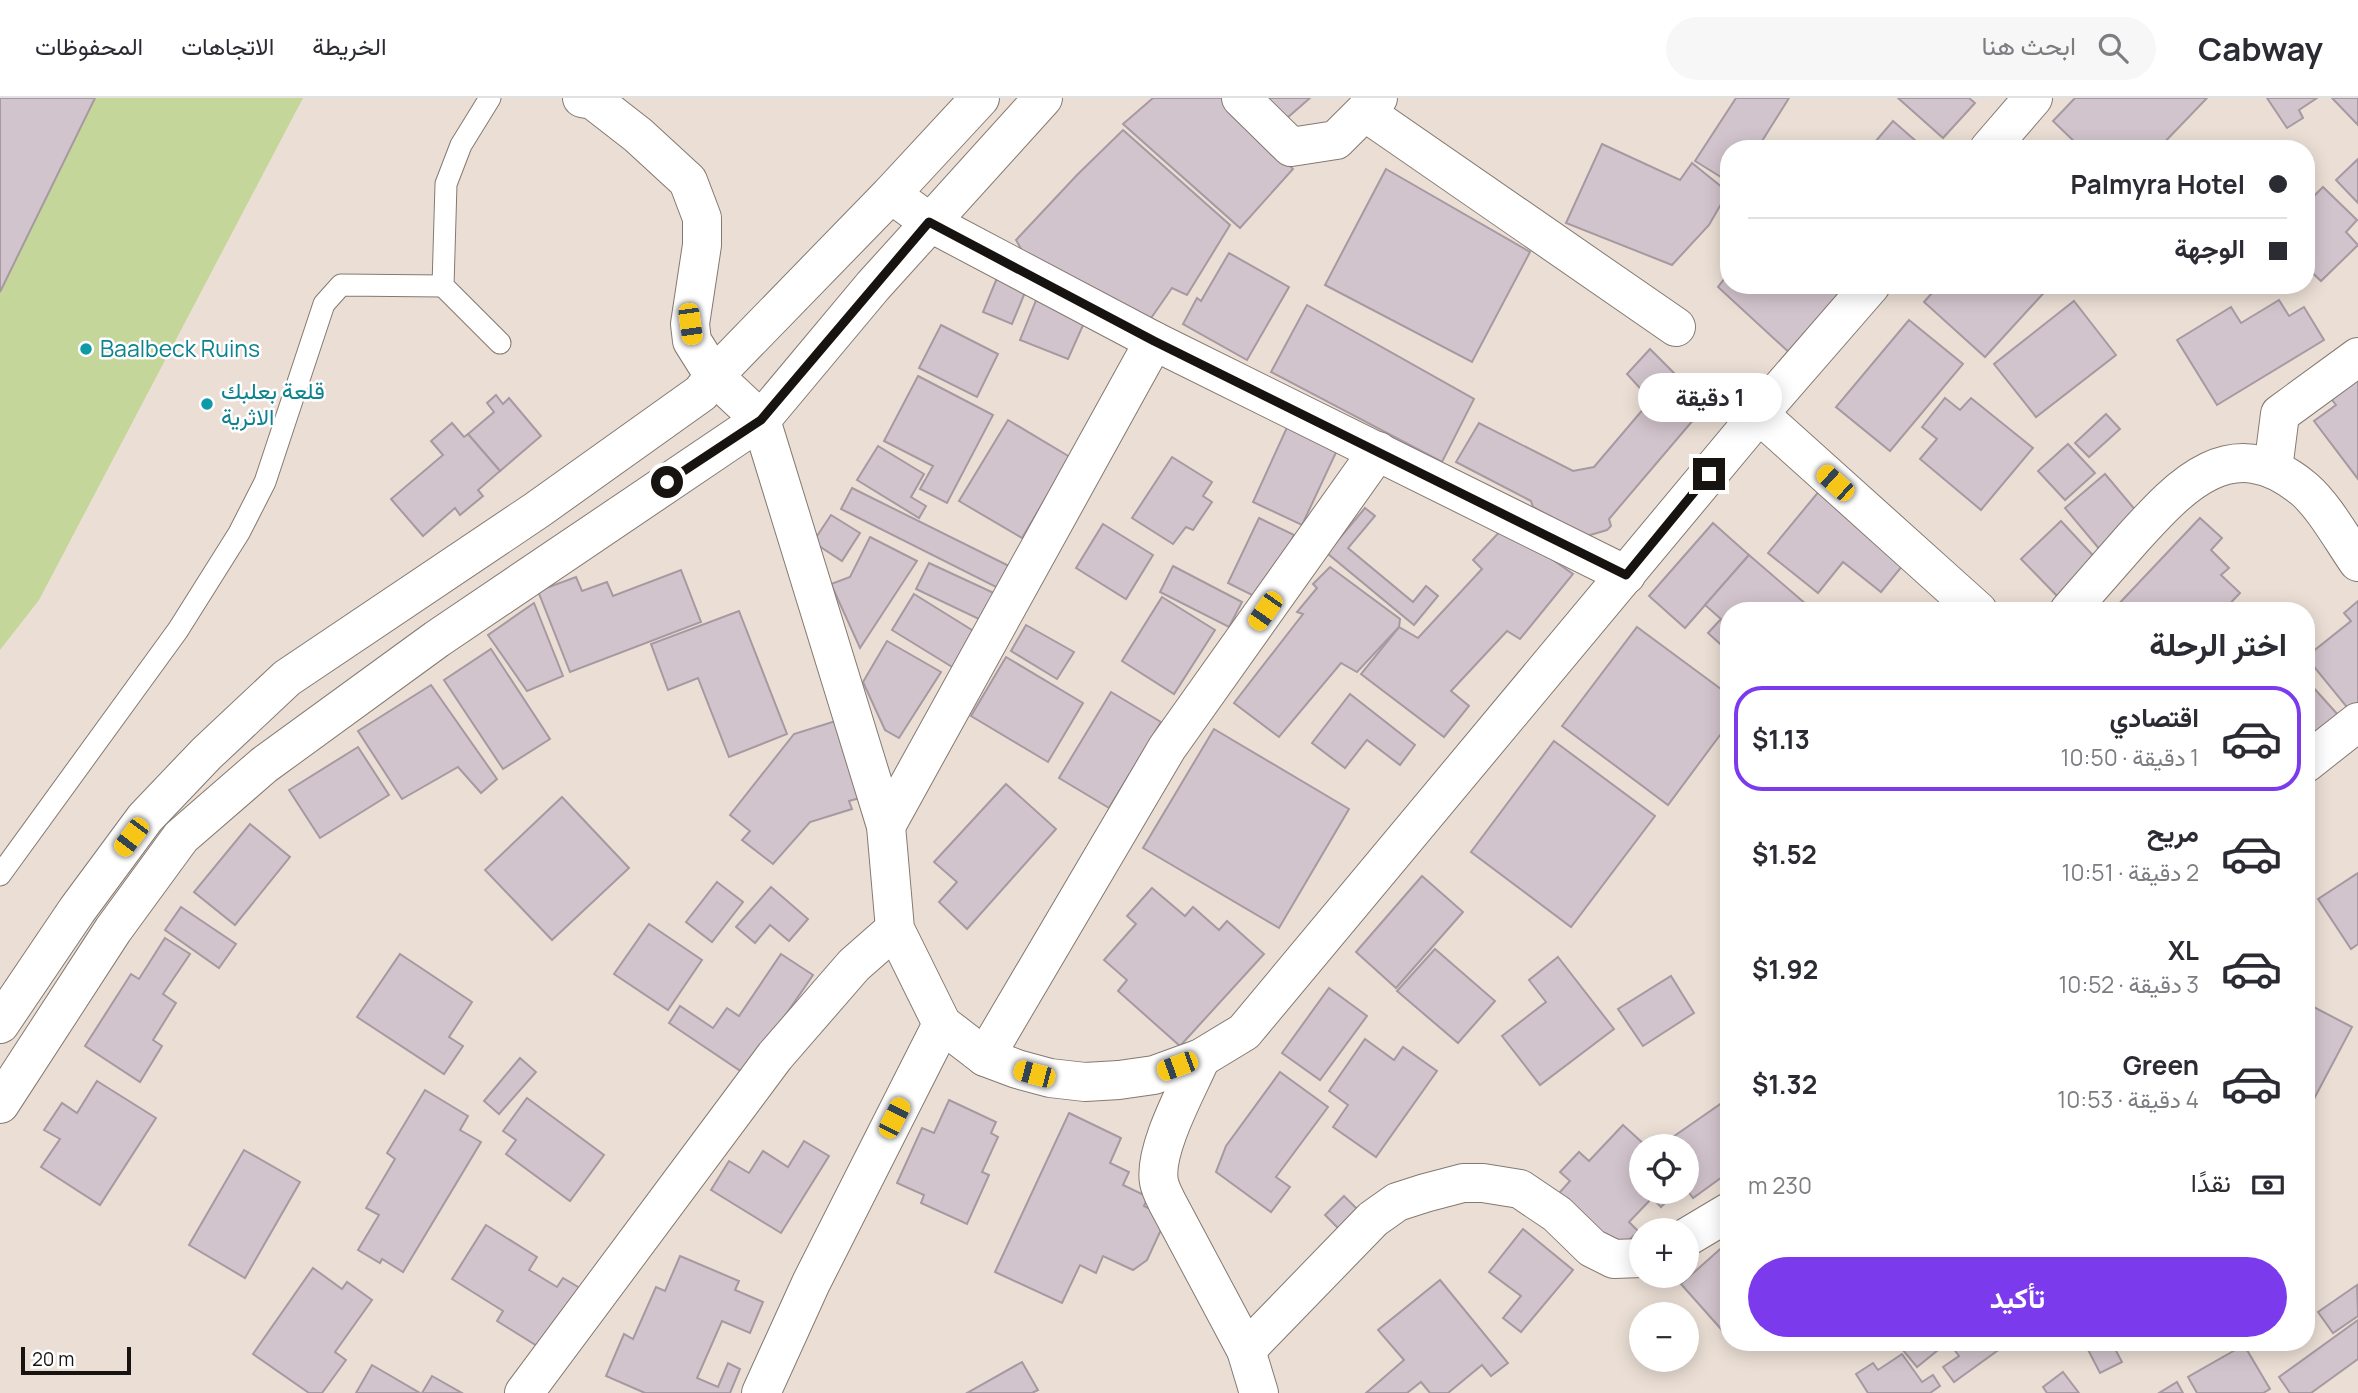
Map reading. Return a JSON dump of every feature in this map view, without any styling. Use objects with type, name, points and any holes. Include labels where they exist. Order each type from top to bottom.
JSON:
[{"type":"street","points":[[0,1024],[77,910],[145,818],[207,753],[287,678],[609,460],[701,393],[980,98]]},
{"type":"street","points":[[0,1104],[113,930],[181,837],[264,765],[437,639],[761,420],[929,222],[1042,98]]},
{"type":"street","points":[[1241,98],[1291,147],[1336,140],[1371,105],[1676,327]]},
{"type":"street","points":[[1997,140],[2033,98]]},
{"type":"street","points":[[590,99],[638,135],[688,181],[702,218],[702,245],[690,324],[692,341],[715,376],[761,420],[886,826],[895,929],[942,1024],[985,1056],[1050,1078],[1085,1082],[1154,1075],[1201,1058],[1244,1032],[1759,414],[1863,294]]},
{"type":"street","points":[[891,194],[929,222],[1154,341],[1626,575]]},
{"type":"street","points":[[886,826],[1154,341]]},
{"type":"street","points":[[2273,470],[2280,414],[2358,357]]},
{"type":"street","points":[[1759,414],[1968,602]]},
{"type":"street","points":[[985,1056],[1167,748],[1378,451]]},
{"type":"street","points":[[2077,602],[2154,515],[2187,483],[2217,467],[2234,464],[2273,470],[2291,479],[2306,491],[2358,562]]},
{"type":"street","points":[[2315,756],[2358,722]]},
{"type":"street","points":[[524,1393],[775,1056],[855,965],[895,929]]},
{"type":"street","points":[[761,1393],[811,1283],[942,1024]]},
{"type":"street","points":[[1201,1058],[1164,1142],[1158,1162],[1159,1183],[1245,1350],[1259,1393]]},
{"type":"street","points":[[1245,1350],[1373,1219],[1397,1202],[1463,1183],[1520,1189],[1558,1214],[1592,1248],[1614,1259],[1629,1258]]},
{"type":"street","points":[[1699,1230],[1720,1217]]},
{"type":"lane","points":[[443,286],[446,184],[461,145],[490,98]]},
{"type":"lane","points":[[0,875],[178,630],[239,533],[265,482],[324,304],[341,285],[443,286],[500,343]]},
{"type":"green space","name":"Baalbeck Ruins","points":[[0,98],[303,98],[39,600],[0,650]]},
{"type":"building","points":[[0,98],[95,98],[0,292]]},
{"type":"building","points":[[1153,98],[1222,98],[1293,169],[1240,228],[1123,124]]},
{"type":"building","points":[[1255,98],[1310,98],[1279,125]]},
{"type":"building","points":[[1736,98],[1789,98],[1763,140],[1720,140],[1720,176],[1695,161]]},
{"type":"building","points":[[1898,98],[1969,98],[1975,103],[1943,138]]},
{"type":"building","points":[[2075,98],[2207,98],[2167,140],[2073,140],[2053,121]]},
{"type":"building","points":[[2267,98],[2317,98],[2299,110],[2303,118],[2287,128]]},
{"type":"building","points":[[2332,98],[2358,98],[2358,125]]},
{"type":"building","points":[[1893,121],[1915,140],[1877,140]]},
{"type":"building","points":[[1123,130],[1230,225],[1187,295],[1172,288],[1149,321],[1033,270],[1016,240]]},
{"type":"building","points":[[1602,144],[1680,180],[1692,163],[1720,186],[1720,206],[1709,225],[1672,265],[1566,223]]},
{"type":"building","points":[[2358,159],[2358,203],[2336,180]]},
{"type":"building","points":[[1386,169],[1530,252],[1472,362],[1325,285]]},
{"type":"building","points":[[2323,187],[2357,220],[2346,232],[2358,245],[2321,281],[2315,275],[2315,195]]},
{"type":"building","points":[[1229,253],[1289,287],[1247,360],[1183,324],[1197,298],[1201,301]]},
{"type":"building","points":[[997,278],[1026,290],[1012,324],[983,312]]},
{"type":"building","points":[[1039,293],[1088,314],[1068,359],[1020,340]]},
{"type":"building","points":[[1726,294],[1845,294],[1793,356]]},
{"type":"building","points":[[1931,294],[2043,294],[1985,357],[1924,302]]},
{"type":"building","points":[[2279,300],[2289,316],[2304,307],[2324,340],[2217,405],[2177,340],[2231,307],[2241,323]]},
{"type":"building","points":[[2074,301],[2116,355],[2036,417],[1994,364]]},
{"type":"building","points":[[1307,305],[1474,399],[1442,462],[1271,372]]},
{"type":"building","points":[[1909,320],[1963,364],[1890,451],[1836,407]]},
{"type":"building","points":[[941,325],[998,354],[977,397],[919,368]]},
{"type":"building","points":[[1650,349],[1706,405],[1609,519],[1611,526],[1607,530],[1587,536],[1533,507],[1531,501],[1456,462],[1479,423],[1573,471],[1594,467],[1651,400],[1627,374]]},
{"type":"building","points":[[2358,375],[2358,479],[2314,421],[2336,405],[2329,396]]},
{"type":"building","points":[[918,376],[993,415],[947,503],[920,489],[933,466],[884,441]]},
{"type":"building","points":[[496,395],[503,404],[509,398],[541,436],[500,471],[468,434],[494,412],[487,403]]},
{"type":"building","points":[[1945,398],[1960,410],[1971,398],[2033,448],[1981,510],[1920,459],[1937,439],[1922,427]]},
{"type":"building","points":[[2106,414],[2120,429],[2089,457],[2075,443]]},
{"type":"building","points":[[1008,420],[1070,457],[1022,538],[959,501]]},
{"type":"building","points":[[452,423],[464,437],[468,434],[500,471],[478,490],[483,496],[460,515],[455,508],[423,536],[391,499],[443,455],[431,441]]},
{"type":"building","points":[[1289,423],[1339,446],[1302,525],[1253,502]]},
{"type":"building","points":[[2068,444],[2095,473],[2065,500],[2038,471]]},
{"type":"building","points":[[878,446],[924,474],[911,497],[926,506],[919,518],[857,480]]},
{"type":"building","points":[[1172,457],[1212,482],[1203,496],[1212,502],[1193,530],[1186,527],[1173,544],[1132,518]]},
{"type":"building","points":[[2105,474],[2142,518],[2101,551],[2065,508]]},
{"type":"building","points":[[1825,484],[1912,554],[1881,592],[1843,562],[1818,593],[1768,553]]},
{"type":"building","points":[[852,488],[1009,566],[998,588],[841,509]]},
{"type":"building","points":[[1365,508],[1375,516],[1348,548],[1413,602],[1426,586],[1438,596],[1414,625],[1327,553]]},
{"type":"building","points":[[831,515],[860,533],[842,561],[813,542]]},
{"type":"building","points":[[1259,518],[1294,535],[1262,600],[1228,583]]},
{"type":"building","points":[[2200,518],[2222,538],[2211,550],[2229,568],[2221,575],[2240,593],[2232,602],[2121,602]]},
{"type":"building","points":[[2061,521],[2101,564],[2062,601],[2021,559]]},
{"type":"building","points":[[1713,523],[1749,555],[1685,628],[1649,596]]},
{"type":"building","points":[[1103,524],[1153,555],[1126,599],[1076,568]]},
{"type":"building","points":[[1505,526],[1573,574],[1520,639],[1507,631],[1451,691],[1469,706],[1444,737],[1361,674],[1399,627],[1418,638],[1482,569],[1473,560]]},
{"type":"building","points":[[870,537],[917,561],[860,648],[831,584],[850,577]]},
{"type":"building","points":[[1749,555],[1804,602],[1720,602],[1720,618],[1705,605]]},
{"type":"building","points":[[929,563],[996,594],[983,621],[916,589]]},
{"type":"building","points":[[1173,566],[1242,602],[1229,627],[1160,592]]},
{"type":"building","points":[[1330,567],[1400,619],[1399,627],[1357,672],[1341,663],[1279,737],[1234,703],[1303,614],[1297,612],[1317,588],[1313,584]]},
{"type":"building","points":[[681,570],[701,622],[570,672],[538,591],[576,577],[582,591],[607,582],[613,596]]},
{"type":"building","points":[[914,594],[980,635],[957,670],[892,630]]},
{"type":"building","points":[[1162,597],[1215,630],[1174,694],[1122,661]]},
{"type":"building","points":[[2358,601],[2358,714],[2355,717],[2315,668],[2315,650],[2351,621],[2344,613]]},
{"type":"building","points":[[534,603],[563,676],[527,691],[488,635]]},
{"type":"building","points":[[739,611],[787,734],[729,757],[698,678],[668,690],[651,644]]},
{"type":"building","points":[[1720,620],[1720,644],[1708,633]]},
{"type":"building","points":[[1026,625],[1074,652],[1057,679],[1011,651]]},
{"type":"building","points":[[1637,627],[1720,688],[1720,735],[1668,805],[1562,726]]},
{"type":"building","points":[[887,641],[941,672],[899,738],[885,730],[863,682]]},
{"type":"building","points":[[491,649],[550,739],[503,769],[444,680]]},
{"type":"building","points":[[1006,657],[1083,703],[1048,762],[971,716]]},
{"type":"building","points":[[431,685],[497,779],[481,793],[458,767],[402,799],[358,731]]},
{"type":"building","points":[[2315,689],[2339,716],[2315,736]]},
{"type":"building","points":[[1111,692],[1161,722],[1109,808],[1059,778]]},
{"type":"building","points":[[1350,694],[1415,745],[1400,765],[1367,740],[1345,768],[1312,743]]},
{"type":"building","points":[[842,719],[867,796],[849,801],[852,809],[810,822],[773,864],[742,840],[750,831],[730,815],[794,734]]},
{"type":"building","points":[[1214,729],[1349,809],[1279,928],[1143,848]]},
{"type":"building","points":[[1554,741],[1655,816],[1571,927],[1471,852]]},
{"type":"building","points":[[358,747],[389,795],[320,838],[289,790]]},
{"type":"building","points":[[1006,784],[1056,829],[967,929],[939,902],[957,882],[934,862]]},
{"type":"building","points":[[562,797],[629,868],[552,940],[485,870]]},
{"type":"building","points":[[250,824],[290,857],[235,925],[194,892]]},
{"type":"building","points":[[2358,873],[2358,944],[2351,949],[2318,899]]},
{"type":"building","points":[[1422,876],[1463,912],[1396,988],[1356,952]]},
{"type":"building","points":[[717,882],[743,902],[712,942],[686,922]]},
{"type":"building","points":[[771,887],[808,919],[789,941],[770,925],[755,943],[736,927]]},
{"type":"building","points":[[1152,888],[1185,916],[1193,907],[1219,930],[1227,921],[1264,954],[1180,1046],[1118,991],[1127,980],[1104,960],[1136,924],[1127,916]]},
{"type":"building","points":[[181,907],[236,944],[219,968],[165,930]]},
{"type":"building","points":[[649,924],[702,960],[668,1010],[614,974]]},
{"type":"building","points":[[165,938],[190,954],[163,994],[176,1003],[153,1040],[162,1046],[140,1082],[85,1046],[131,974],[139,979]]},
{"type":"building","points":[[1435,949],[1495,1001],[1458,1043],[1397,991]]},
{"type":"building","points":[[400,954],[472,1002],[449,1037],[463,1046],[444,1074],[357,1017]]},
{"type":"building","points":[[781,954],[813,975],[745,1074],[669,1023],[680,1006],[713,1028],[727,1008],[739,1016]]},
{"type":"building","points":[[1558,957],[1614,1029],[1540,1085],[1502,1036],[1546,1002],[1529,980]]},
{"type":"building","points":[[1671,976],[1694,1013],[1643,1046],[1618,1009]]},
{"type":"building","points":[[1329,988],[1367,1016],[1320,1080],[1282,1053]]},
{"type":"building","points":[[2315,1008],[2352,1027],[2315,1097]]},
{"type":"building","points":[[1365,1039],[1394,1060],[1403,1047],[1437,1071],[1376,1157],[1333,1127],[1348,1105],[1329,1091]]},
{"type":"building","points":[[520,1058],[536,1072],[499,1114],[484,1101]]},
{"type":"building","points":[[1280,1072],[1328,1107],[1276,1177],[1290,1187],[1271,1212],[1216,1172],[1226,1146]]},
{"type":"building","points":[[97,1081],[156,1118],[100,1205],[41,1167],[60,1139],[44,1130],[62,1103],[77,1113]]},
{"type":"building","points":[[425,1090],[468,1116],[460,1130],[481,1142],[403,1272],[382,1259],[380,1263],[358,1250],[379,1215],[366,1208],[395,1159],[387,1153]]},
{"type":"building","points":[[527,1098],[604,1155],[570,1201],[506,1154],[516,1140],[503,1131]]},
{"type":"building","points":[[949,1100],[996,1122],[991,1133],[998,1137],[982,1172],[989,1175],[967,1224],[921,1203],[924,1195],[897,1183],[922,1128],[934,1133]]},
{"type":"building","points":[[1720,1104],[1720,1178],[1699,1194],[1699,1134],[1677,1134]]},
{"type":"building","points":[[1069,1113],[1121,1138],[1110,1163],[1129,1172],[1123,1185],[1148,1197],[1144,1206],[1167,1217],[1147,1260],[1133,1270],[1103,1256],[1096,1273],[1080,1265],[1062,1303],[995,1272]]},
{"type":"building","points":[[1623,1125],[1633,1134],[1629,1134],[1629,1204],[1646,1204],[1633,1218],[1629,1218],[1629,1240],[1617,1253],[1550,1203],[1570,1181],[1560,1172],[1579,1152],[1589,1161]]},
{"type":"building","points":[[804,1141],[829,1156],[781,1233],[711,1190],[729,1161],[749,1173],[763,1151],[788,1167]]},
{"type":"building","points":[[244,1150],[300,1182],[245,1278],[189,1245]]},
{"type":"building","points":[[1344,1196],[1359,1211],[1339,1229],[1325,1215]]},
{"type":"building","points":[[486,1225],[537,1257],[529,1270],[557,1287],[563,1278],[585,1291],[547,1352],[497,1321],[503,1311],[452,1279]]},
{"type":"building","points":[[1523,1229],[1573,1270],[1521,1332],[1503,1318],[1521,1296],[1489,1272]]},
{"type":"building","points":[[1720,1249],[1720,1328],[1685,1288],[1699,1288],[1699,1268]]},
{"type":"building","points":[[680,1256],[739,1281],[735,1290],[763,1302],[750,1333],[722,1321],[697,1378],[718,1387],[728,1363],[740,1369],[730,1393],[645,1393],[606,1376],[624,1334],[633,1339],[656,1287],[665,1291]]},
{"type":"building","points":[[313,1268],[342,1289],[347,1282],[372,1300],[335,1352],[346,1360],[322,1393],[309,1393],[253,1354]]},
{"type":"building","points":[[1440,1280],[1508,1363],[1491,1376],[1482,1365],[1448,1393],[1430,1393],[1421,1382],[1407,1393],[1366,1393],[1404,1360],[1378,1330]]},
{"type":"building","points":[[2357,1285],[2358,1316],[2333,1333],[2318,1312]]},
{"type":"building","points":[[2358,1320],[2358,1359],[2311,1393],[2290,1393],[2279,1377]]},
{"type":"building","points":[[1904,1351],[1937,1351],[1917,1367]]},
{"type":"building","points":[[1955,1351],[1997,1351],[1954,1382],[1943,1367],[1959,1356]]},
{"type":"building","points":[[2089,1351],[2116,1351],[2122,1362],[2100,1373]]},
{"type":"building","points":[[2234,1351],[2248,1351],[2270,1389],[2263,1393],[2197,1393],[2188,1377]]},
{"type":"building","points":[[1902,1354],[1922,1382],[1933,1375],[1940,1386],[1930,1393],[1868,1393],[1856,1374],[1873,1363],[1878,1370]]},
{"type":"building","points":[[1022,1362],[1038,1390],[1032,1393],[967,1393]]},
{"type":"building","points":[[372,1365],[420,1393],[356,1393]]},
{"type":"building","points":[[2063,1372],[2079,1393],[2047,1393],[2043,1387]]},
{"type":"building","points":[[432,1376],[462,1393],[422,1393]]},
{"type":"building","points":[[2177,1382],[2183,1393],[2159,1393]]},
{"type":"place","name":"Baalbeck Ruins","points":[[86,349]]},
{"type":"place","name":"قلعة بعلبك الاثرية","points":[[207,404]]},
{"type":"route","points":[[667,482],[761,420],[929,222],[1154,341],[1626,575],[1709,474]]}]
